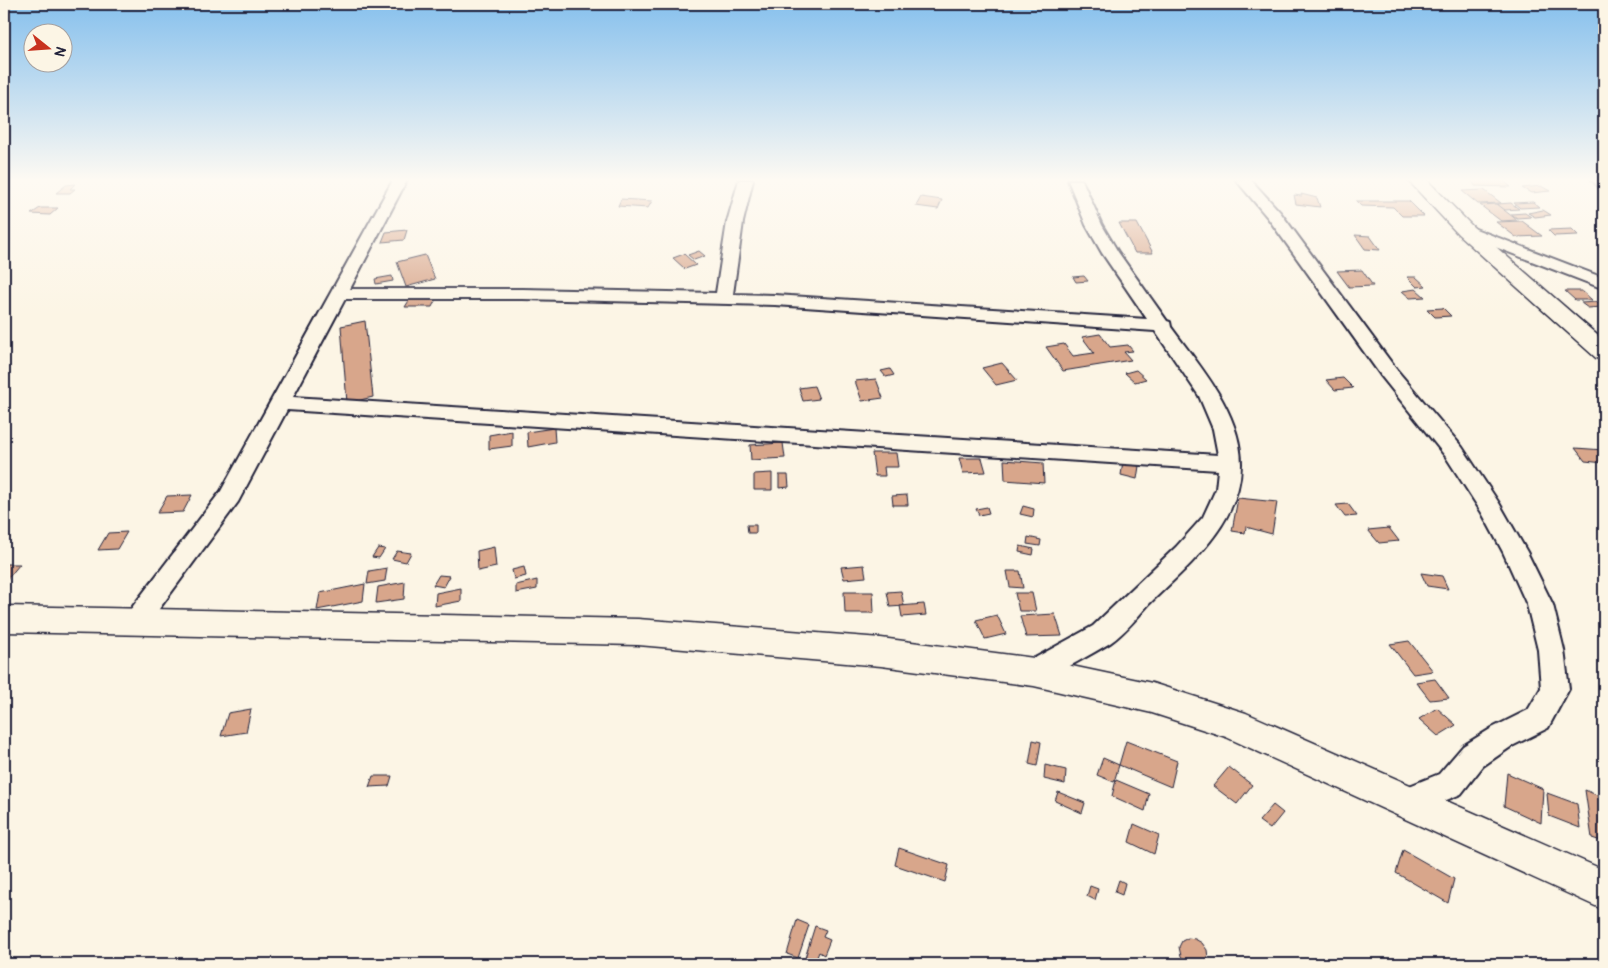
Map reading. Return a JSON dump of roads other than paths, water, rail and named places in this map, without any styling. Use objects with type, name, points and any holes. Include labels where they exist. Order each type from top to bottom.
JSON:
[{"type":"main road","points":[[1460,225],[1604,353]]},
{"type":"main road","points":[[4,619],[638,632],[881,652],[1034,672],[1152,698],[1234,724],[1604,890]]},
{"type":"street","points":[[136,621],[230,496],[282,403],[376,225]]},
{"type":"street","points":[[724,298],[735,225]]},
{"type":"street","points":[[1034,672],[1102,634],[1185,554],[1213,521],[1227,489],[1230,463],[1224,429],[1209,395],[1110,253],[1094,225]]},
{"type":"street","points":[[1281,225],[1389,373],[1454,452],[1491,509],[1515,552],[1540,605],[1551,650],[1555,689],[1538,719],[1502,737],[1473,756],[1450,784],[1408,801]]},
{"type":"street","points":[[1465,230],[1604,284]]},
{"type":"street","points":[[340,294],[523,294],[724,298],[875,306],[1162,326]]},
{"type":"street","points":[[282,403],[1230,463]]}]
